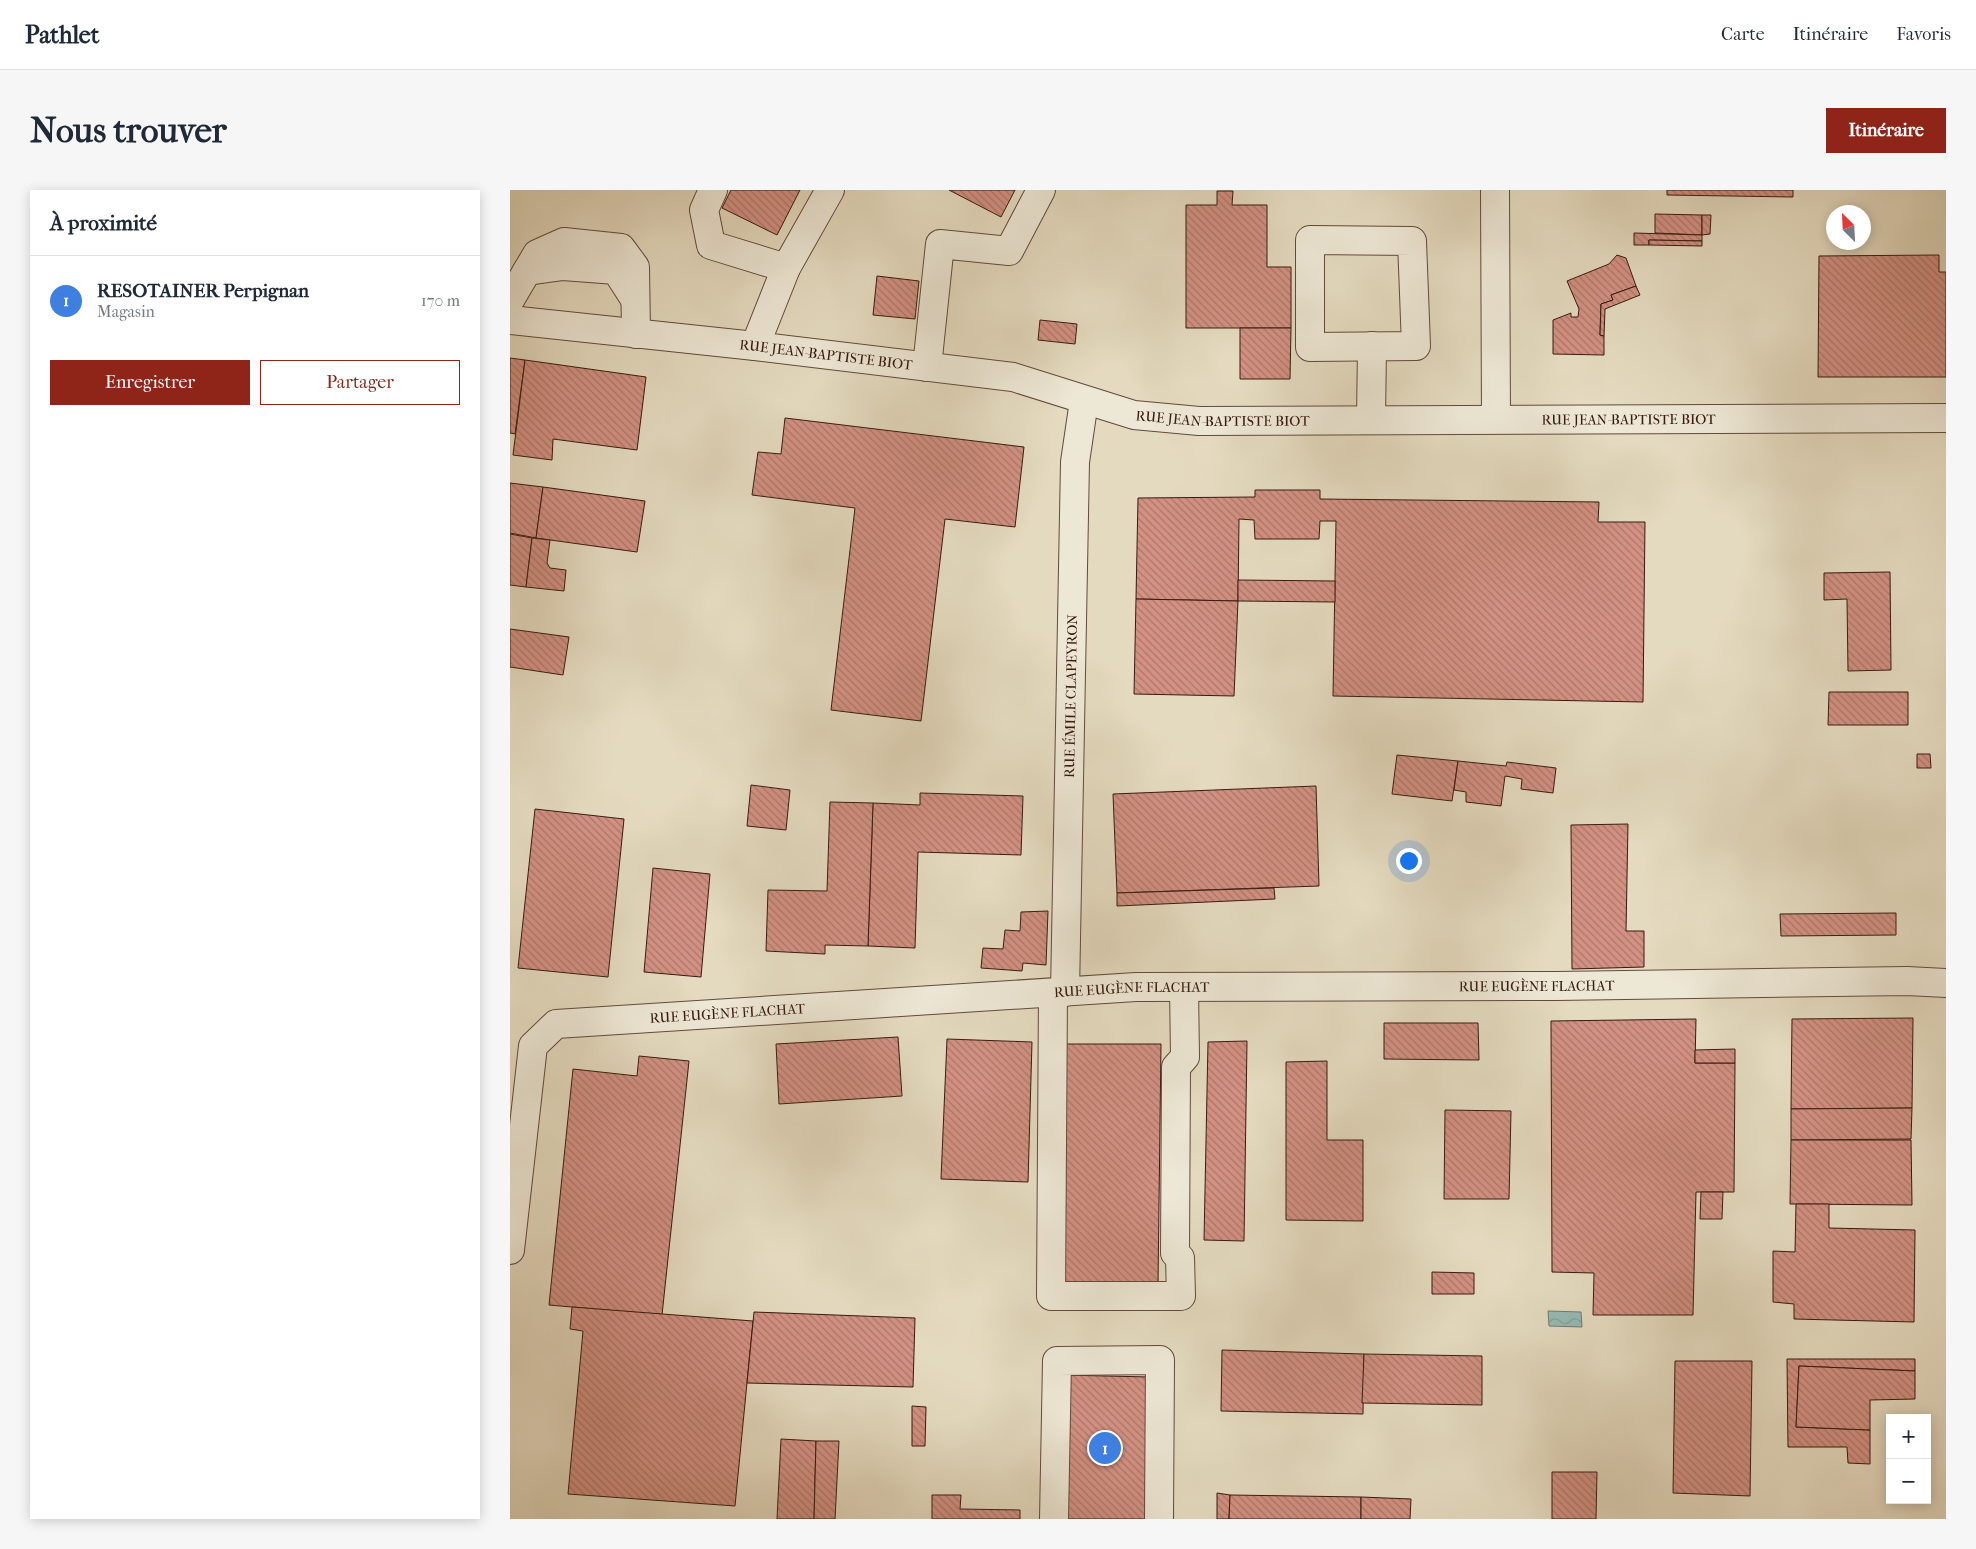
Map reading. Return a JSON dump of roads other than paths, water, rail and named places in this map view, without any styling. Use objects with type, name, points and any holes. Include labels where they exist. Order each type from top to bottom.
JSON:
[{"type":"street","points":[[713,190],[704,210],[711,245],[786,268]]},
{"type":"street","points":[[755,346],[786,268],[830,190]]},
{"type":"street","points":[[927,367],[940,244],[1009,250],[1041,190]]},
{"type":"street","points":[[1495,190],[1496,419]]},
{"type":"street","points":[[1310,240],[1412,241],[1416,346],[1372,346],[1310,347],[1310,240]]},
{"type":"street","points":[[510,300],[527,271],[563,266],[616,270],[636,302],[636,334]]},
{"type":"street","name":"RUE JEAN-BAPTISTE BIOT","points":[[510,320],[755,346],[1013,378],[1084,401],[1134,414],[1199,421],[1946,418]]},
{"type":"street","points":[[1371,420],[1372,346]]},
{"type":"street","name":"RUE ÉMILE CLAPEYRON","points":[[1084,401],[1078,426],[1075,462],[1052,1296],[1181,1296],[1180,1258],[1175,1252],[1176,1067],[1185,1057],[1184,987]]},
{"type":"street","name":"RUE EUGÈNE FLACHAT","points":[[510,1250],[533,1046],[556,1024],[1136,987],[1556,986],[1907,981],[1946,983]]},
{"type":"street","points":[[1054,1519],[1057,1360],[1160,1360],[1159,1519]]},
{"type":"water","points":[[1548,1311],[1581,1312],[1582,1327],[1549,1326]]},
{"type":"place","name":"RESOTAINER Perpignan","points":[[1105,1448]]}]
